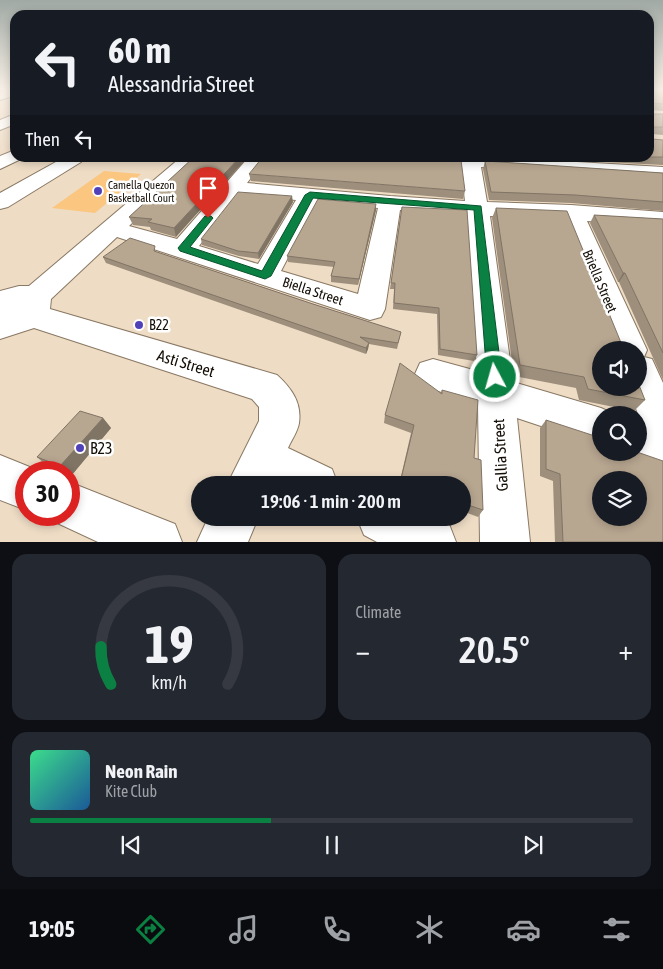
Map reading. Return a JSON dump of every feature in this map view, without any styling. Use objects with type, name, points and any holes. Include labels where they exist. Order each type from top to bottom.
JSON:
[{"type":"street","points":[[0,202],[68,162]]},
{"type":"street","points":[[16,311],[185,162]]},
{"type":"street","points":[[184,248],[254,162]]},
{"type":"street","name":"Gallia Street","points":[[470,162],[478,208],[497,396],[505,542]]},
{"type":"street","points":[[500,162],[663,173]]},
{"type":"street","points":[[232,188],[390,203],[571,212],[662,220]]},
{"type":"street","points":[[265,276],[310,195]]},
{"type":"street","name":"Biella Street","points":[[111,228],[184,248],[370,310],[390,203]]},
{"type":"street","name":"Briella Street","points":[[571,212],[626,341]]},
{"type":"street","name":"Asti Street","points":[[16,311],[264,387],[278,401],[279,423],[256,472]]},
{"type":"street","points":[[433,374],[497,396],[592,424]]},
{"type":"street","points":[[647,389],[663,426]]},
{"type":"street","points":[[647,441],[663,446]]},
{"type":"street","points":[[256,472],[274,476]]},
{"type":"street","points":[[0,477],[15,483]]},
{"type":"street","points":[[80,510],[157,542]]},
{"type":"street","points":[[222,542],[230,526]]},
{"type":"street","points":[[398,526],[431,542]]},
{"type":"shaded area","name":"Camella Quezon Basketball Court","points":[[104,171],[141,174],[95,213],[52,208]]},
{"type":"building","points":[[654,115],[663,115],[663,127],[654,127]]},
{"type":"building","points":[[654,139],[663,140],[663,157],[654,157]]},
{"type":"building","points":[[189,162],[235,162],[174,228],[148,222],[152,219],[129,217]]},
{"type":"building","points":[[259,162],[461,162],[465,191],[249,174]]},
{"type":"building","points":[[485,162],[663,173],[663,202],[575,195],[491,192]]},
{"type":"building","points":[[238,192],[292,196],[258,253],[238,251],[201,239]]},
{"type":"building","points":[[318,199],[376,204],[359,279],[331,276],[335,262],[287,256]]},
{"type":"building","points":[[402,207],[467,210],[477,355],[440,349],[439,308],[394,303],[395,283],[391,283]]},
{"type":"building","points":[[496,208],[567,211],[620,341],[592,341],[592,390],[588,389],[584,377],[520,365]]},
{"type":"building","points":[[594,215],[663,219],[663,353],[625,273],[623,273]]},
{"type":"building","points":[[130,238],[155,246],[154,251],[401,332],[398,343],[360,337],[369,343],[366,348],[103,257]]},
{"type":"building","points":[[400,363],[442,394],[442,390],[478,400],[474,458],[481,460],[483,510],[471,506],[471,476],[402,476],[414,425],[385,415]]},
{"type":"building","points":[[624,396],[643,396],[645,400]]},
{"type":"building","points":[[80,411],[103,418],[64,461],[47,461],[37,457]]},
{"type":"building","points":[[546,420],[592,435],[592,461],[647,461],[647,455],[663,461],[663,542],[563,542],[560,474],[546,469]]},
{"type":"place","name":"Camella Quezon Basketball Court","points":[[98,191]]},
{"type":"place","name":"B22","points":[[139,325]]},
{"type":"place","name":"B23","points":[[80,448]]},
{"type":"route","points":[[208,218],[184,248],[265,276],[310,195],[390,203],[478,208],[495,377]]}]
